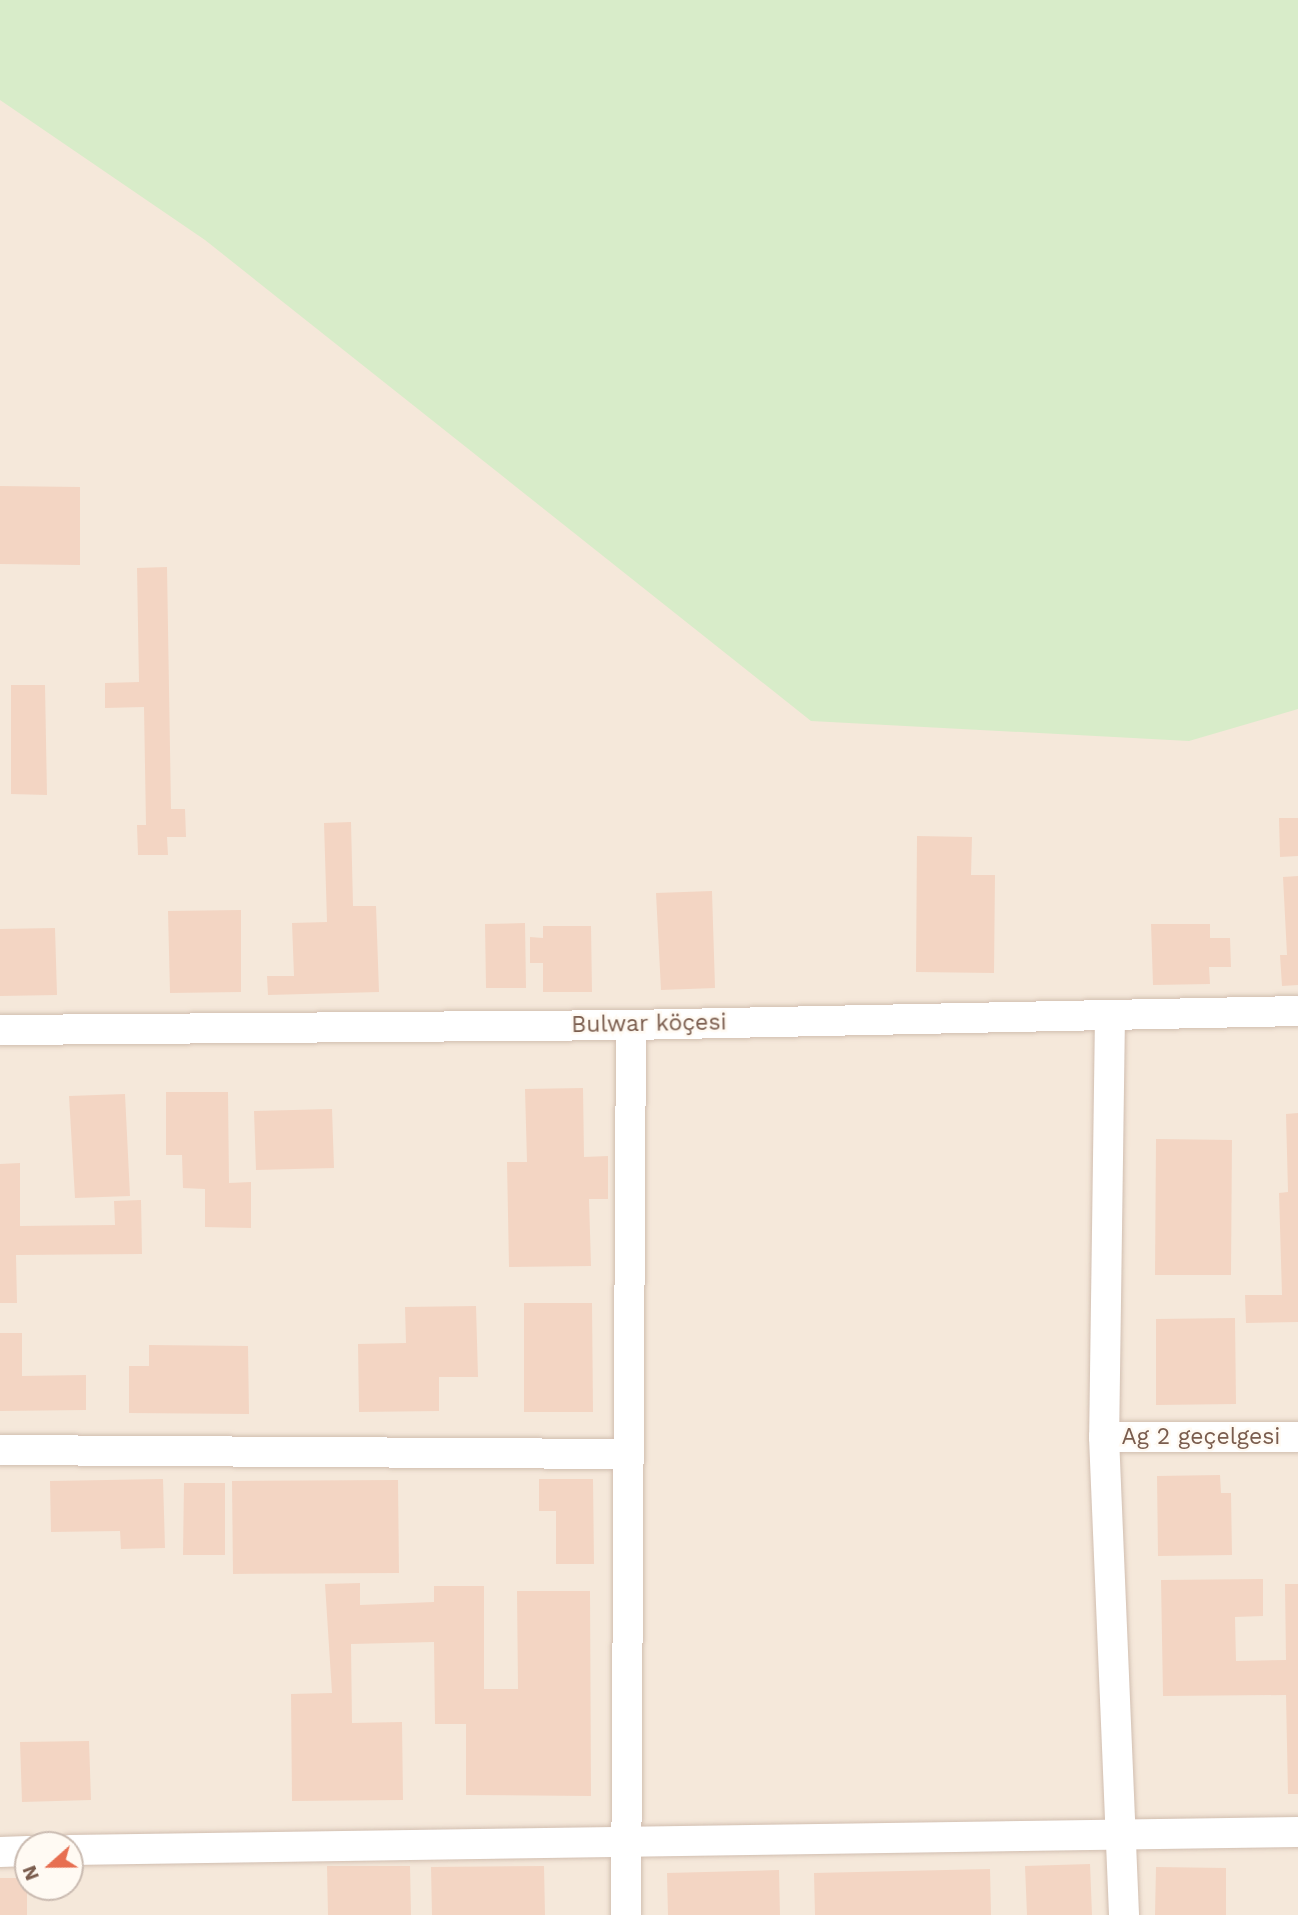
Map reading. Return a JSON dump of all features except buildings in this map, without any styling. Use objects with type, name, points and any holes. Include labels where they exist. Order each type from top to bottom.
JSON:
[{"type":"street","name":"Bulwar köçesi","points":[[0,1030],[631,1025],[1298,1011]]},
{"type":"street","points":[[1110,1015],[1104,1437],[1124,1832],[1124,1915]]},
{"type":"street","points":[[625,1915],[623,1839],[631,1025]]},
{"type":"street","name":"Ag 2 geçelgesi","points":[[1104,1437],[1298,1437]]},
{"type":"street","points":[[0,1450],[627,1454]]},
{"type":"street","points":[[84,1850],[623,1839],[1298,1832]]},
{"type":"shaded area","points":[[0,0],[1298,0],[1298,1915],[0,1915]]},
{"type":"green space","points":[[0,0],[1298,0],[1298,709],[1189,741],[811,721],[205,240],[0,100]]}]
